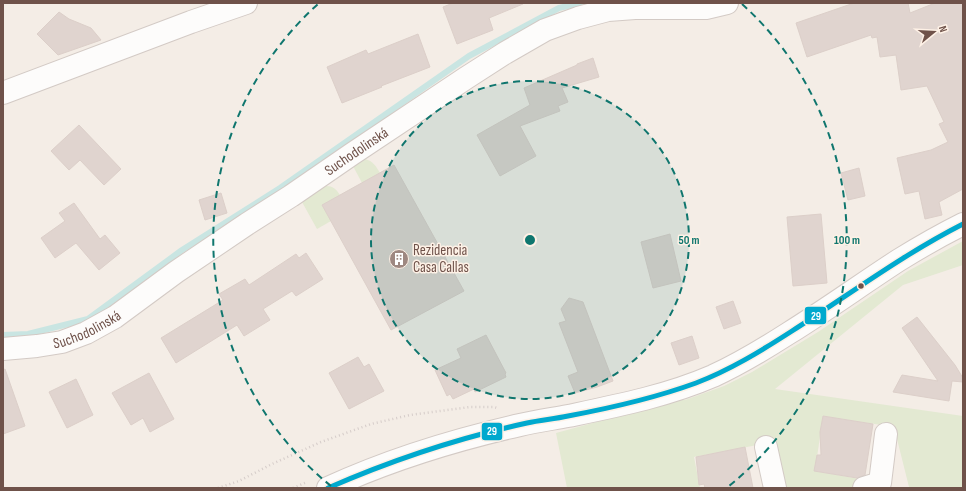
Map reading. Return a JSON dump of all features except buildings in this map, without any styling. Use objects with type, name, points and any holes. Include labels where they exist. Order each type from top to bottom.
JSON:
[{"type":"street","points":[[3,93],[191,22],[246,3]]},
{"type":"street","name":"Suchodolinská","points":[[3,349],[62,342],[86,333],[115,316],[176,272],[446,91],[506,52],[545,30],[578,18],[608,10],[635,8],[706,8],[727,3]]},
{"type":"street","points":[[328,488],[403,458],[458,441],[521,424],[568,416],[669,392],[713,376],[754,355],[900,260],[963,224]]},
{"type":"street","points":[[864,488],[880,483],[886,434]]},
{"type":"street","points":[[766,447],[775,488]]},
{"type":"path","points":[[218,488],[239,481],[321,442],[371,424],[410,415],[470,407],[494,407],[510,413],[521,424]]},
{"type":"green space","points":[[365,159],[374,164],[380,173],[362,183],[353,166]]},
{"type":"green space","points":[[326,186],[334,188],[340,195],[322,205],[331,221],[317,229],[302,202]]},
{"type":"green space","points":[[963,241],[963,265],[903,285],[775,389],[963,416],[963,488],[909,487],[894,427],[823,416],[815,471],[871,481],[848,488],[783,488],[773,442],[694,457],[700,488],[567,488],[556,433],[677,400],[685,400],[724,386],[752,372],[818,332],[908,271]]},
{"type":"waterway","points":[[3,335],[28,334],[88,319],[182,250],[280,188],[469,56],[559,8],[580,3]]},
{"type":"transit line","name":"29","points":[[328,488],[376,468],[451,443],[527,423],[584,413],[633,402],[709,378],[769,346],[897,262],[963,224]]},
{"type":"place","name":"Rezidencia Casa Callas","points":[[399,259]]}]
